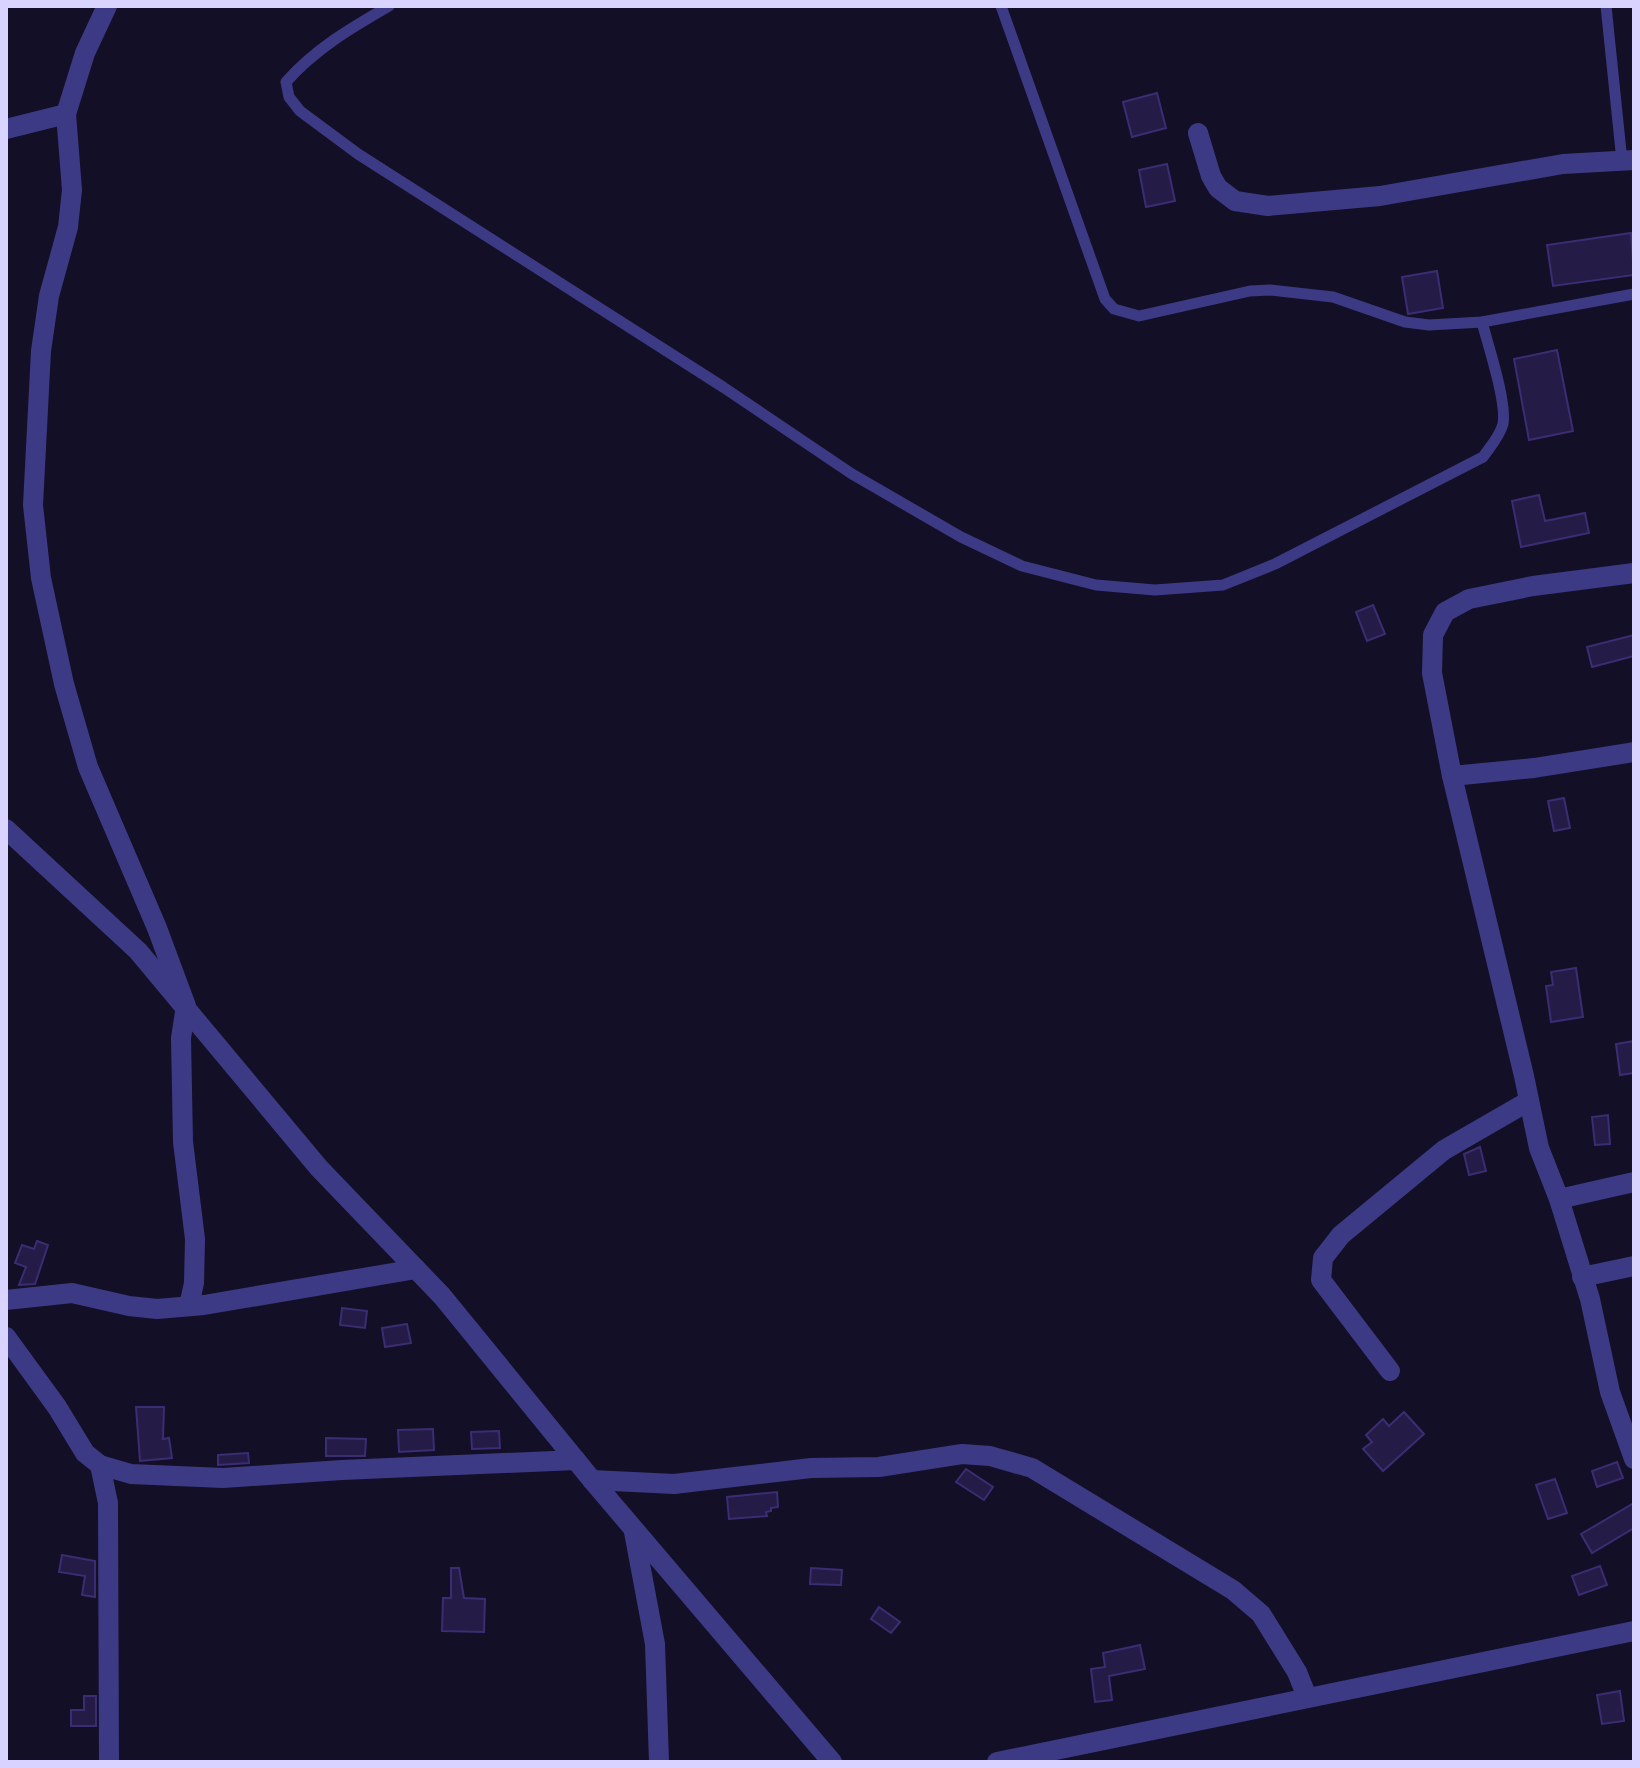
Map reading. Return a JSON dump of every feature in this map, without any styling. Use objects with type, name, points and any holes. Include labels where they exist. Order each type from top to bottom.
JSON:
[{"type":"street","points":[[107,6],[85,53],[66,114],[72,190],[68,227],[49,296],[35,418],[33,505],[41,578],[64,684],[88,767],[157,928],[186,1006],[181,1038],[183,1142],[195,1239],[194,1283],[189,1306]]},
{"type":"street","points":[[6,129],[66,114]]},
{"type":"street","points":[[1198,133],[1211,176],[1218,188],[1235,201],[1268,206],[1380,196],[1563,164],[1628,161]]},
{"type":"street","points":[[1634,573],[1533,586],[1469,599],[1445,612],[1433,635],[1432,673],[1452,776],[1539,1148],[1559,1199],[1590,1299],[1607,1380],[1634,1459]]},
{"type":"street","points":[[1452,776],[1534,768],[1634,752]]},
{"type":"street","points":[[6,829],[138,951],[319,1168],[442,1296],[633,1529],[832,1762]]},
{"type":"street","points":[[1390,1371],[1321,1280],[1323,1258],[1341,1235],[1444,1150],[1529,1101]]},
{"type":"street","points":[[1559,1199],[1634,1182]]},
{"type":"street","points":[[1582,1277],[1634,1266]]},
{"type":"street","points":[[6,1300],[72,1293],[157,1309],[416,1269]]},
{"type":"street","points":[[6,1337],[57,1407],[85,1453],[100,1465],[131,1474],[223,1478],[576,1460]]},
{"type":"street","points":[[592,1480],[674,1484],[811,1468],[879,1467],[962,1454],[990,1456],[1032,1468],[1233,1590],[1261,1614],[1297,1672],[1307,1697]]},
{"type":"street","points":[[100,1465],[108,1503],[109,1762]]},
{"type":"street","points":[[633,1529],[655,1644],[659,1762]]},
{"type":"street","points":[[997,1762],[1634,1631]]},
{"type":"lane","points":[[389,6],[333,39],[300,65],[286,82],[289,97],[300,111],[358,154],[723,387],[852,474],[961,537],[1022,566],[1096,585],[1155,590],[1223,585],[1275,564],[1483,457],[1503,423],[1499,390],[1482,322]]},
{"type":"lane","points":[[1001,6],[1105,299],[1114,309],[1139,316],[1250,291],[1270,290],[1333,297],[1405,322],[1429,325],[1482,322],[1634,294]]},
{"type":"lane","points":[[1606,6],[1628,161]]},
{"type":"building","points":[[1157,93],[1166,128],[1132,137],[1123,102]]},
{"type":"building","points":[[1167,164],[1175,201],[1146,207],[1139,170]]},
{"type":"building","points":[[1631,233],[1634,275],[1553,286],[1547,245]]},
{"type":"building","points":[[1437,271],[1443,308],[1408,314],[1402,277]]},
{"type":"building","points":[[1557,350],[1573,431],[1529,440],[1514,359]]},
{"type":"building","points":[[1539,495],[1545,521],[1585,513],[1589,533],[1521,547],[1512,501]]},
{"type":"building","points":[[1373,605],[1385,634],[1367,641],[1356,612]]},
{"type":"building","points":[[1634,635],[1634,656],[1592,667],[1587,647]]},
{"type":"building","points":[[1564,798],[1570,828],[1554,831],[1548,801]]},
{"type":"building","points":[[1576,968],[1583,1017],[1551,1022],[1546,986],[1553,985],[1551,972]]},
{"type":"building","points":[[1634,1041],[1634,1073],[1620,1075],[1616,1044]]},
{"type":"building","points":[[1608,1115],[1610,1144],[1595,1145],[1592,1117]]},
{"type":"building","points":[[1480,1147],[1486,1171],[1469,1175],[1464,1154]]},
{"type":"building","points":[[37,1241],[48,1245],[35,1284],[19,1285],[26,1267],[15,1263],[22,1245],[34,1249]]},
{"type":"building","points":[[342,1308],[367,1311],[365,1328],[340,1325]]},
{"type":"building","points":[[407,1324],[411,1343],[385,1347],[382,1328]]},
{"type":"building","points":[[136,1407],[164,1407],[163,1439],[169,1438],[172,1458],[140,1461]]},
{"type":"building","points":[[1404,1412],[1424,1434],[1383,1471],[1363,1449],[1372,1442],[1366,1435],[1383,1419],[1389,1426]]},
{"type":"building","points":[[433,1429],[434,1450],[399,1452],[398,1430]]},
{"type":"building","points":[[499,1431],[500,1448],[472,1449],[471,1432]]},
{"type":"building","points":[[326,1438],[366,1439],[365,1456],[326,1456]]},
{"type":"building","points":[[248,1453],[249,1463],[218,1465],[218,1455]]},
{"type":"building","points":[[1617,1462],[1623,1478],[1597,1487],[1592,1471]]},
{"type":"building","points":[[966,1469],[993,1487],[984,1500],[956,1482]]},
{"type":"building","points":[[1555,1479],[1567,1513],[1548,1519],[1536,1485]]},
{"type":"building","points":[[777,1492],[778,1507],[766,1512],[767,1516],[729,1519],[727,1497]]},
{"type":"building","points":[[1634,1503],[1634,1528],[1592,1553],[1581,1534]]},
{"type":"building","points":[[62,1555],[95,1561],[95,1597],[82,1595],[85,1576],[59,1572]]},
{"type":"building","points":[[1600,1566],[1607,1585],[1579,1595],[1572,1576]]},
{"type":"building","points":[[451,1568],[459,1568],[464,1598],[485,1599],[484,1632],[442,1631],[443,1598],[451,1598]]},
{"type":"building","points":[[811,1568],[842,1570],[841,1585],[810,1584]]},
{"type":"building","points":[[879,1607],[900,1622],[891,1633],[871,1619]]},
{"type":"building","points":[[1140,1645],[1145,1669],[1109,1676],[1112,1700],[1095,1702],[1091,1669],[1105,1667],[1103,1653]]},
{"type":"building","points":[[1620,1691],[1624,1721],[1602,1724],[1597,1695]]},
{"type":"building","points":[[84,1696],[96,1696],[96,1726],[71,1726],[71,1710],[84,1710]]}]
